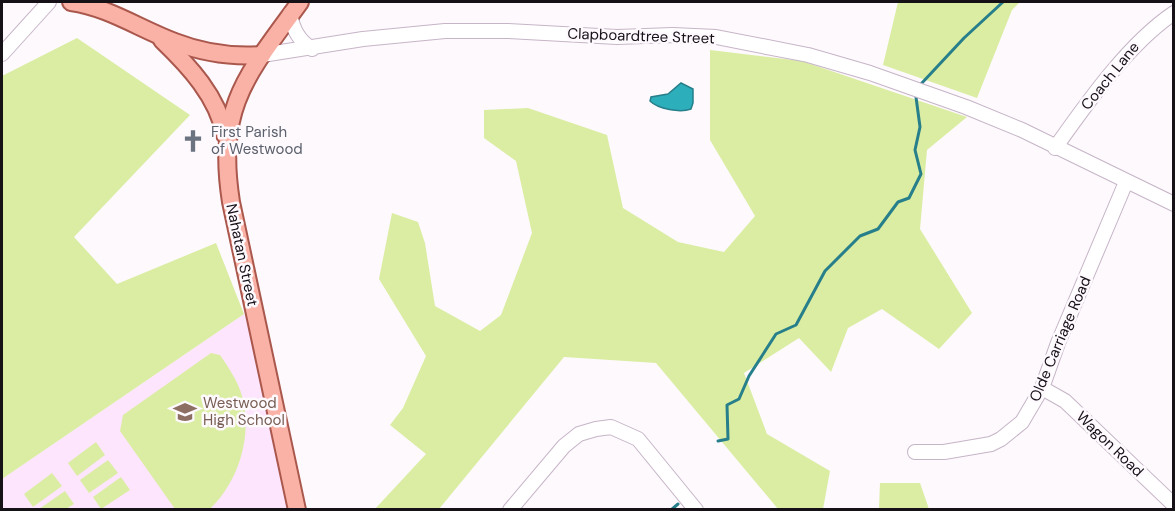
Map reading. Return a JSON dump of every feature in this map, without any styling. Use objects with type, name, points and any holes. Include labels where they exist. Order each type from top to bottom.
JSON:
[{"type":"main road","name":"Clapboardtree Street","points":[[71,2],[111,13],[177,43],[237,57],[262,56]]},
{"type":"main road","name":"Nahatan Street","points":[[295,8],[240,91],[226,144],[227,177],[231,202],[297,510]]},
{"type":"main road","name":"Clapboardtree Street","points":[[155,34],[196,75],[219,113],[226,144]]},
{"type":"street","points":[[2,54],[49,2]]},
{"type":"street","name":"Nahatan Street","points":[[295,8],[297,36],[312,49]]},
{"type":"street","name":"Coach Lane","points":[[1055,148],[1081,111],[1144,36],[1173,13]]},
{"type":"street","name":"Clapboardtree Street","points":[[262,56],[363,39],[445,31],[508,31],[617,37],[673,35],[716,37],[808,55],[870,73],[966,107],[1022,130],[1173,204]]},
{"type":"street","name":"Olde Carriage Road","points":[[915,452],[944,452],[991,444],[1022,423],[1042,388],[1058,343],[1126,182]]},
{"type":"street","name":"Wagon Road","points":[[1042,388],[1065,401],[1173,505]]},
{"type":"street","points":[[510,510],[564,446],[579,434],[611,427],[638,439],[696,510]]},
{"type":"shaded area","name":"Westwood High School","points":[[244,314],[254,344],[290,509],[2,510],[2,479]]},
{"type":"green space","points":[[898,2],[1020,2],[1012,10],[977,98],[883,65]]},
{"type":"green space","points":[[77,38],[190,115],[74,237],[117,284],[216,243],[244,314],[2,479],[2,76]]},
{"type":"green space","points":[[710,50],[802,61],[967,117],[927,150],[920,229],[972,313],[939,349],[882,309],[848,328],[831,372],[799,338],[744,373],[767,434],[830,471],[823,509],[778,509],[656,363],[564,357],[439,509],[374,510],[426,454],[390,425],[403,408],[426,356],[379,279],[392,213],[418,222],[425,243],[435,306],[480,331],[501,315],[532,233],[516,161],[484,138],[484,110],[528,108],[607,135],[623,208],[678,242],[724,252],[755,216],[710,140]]},
{"type":"green space","points":[[211,353],[220,355],[242,396],[246,426],[241,457],[229,485],[210,509],[175,509],[120,431],[123,415]]},
{"type":"green space","points":[[96,442],[105,455],[77,476],[68,463]]},
{"type":"green space","points":[[108,460],[118,473],[89,493],[80,480]]},
{"type":"green space","points":[[52,473],[62,486],[33,507],[24,494]]},
{"type":"green space","points":[[121,477],[130,490],[101,509],[93,497]]},
{"type":"green space","points":[[880,483],[920,483],[929,509],[879,509]]},
{"type":"green space","points":[[65,491],[74,504],[66,509],[39,509]]},
{"type":"water","points":[[681,83],[693,89],[691,109],[669,110],[650,101],[651,97],[668,94]]},
{"type":"waterway","points":[[921,84],[964,38],[1003,2]]},
{"type":"waterway","points":[[718,441],[728,439],[727,405],[739,399],[749,376],[776,334],[796,325],[825,271],[860,236],[878,229],[898,202],[909,198],[921,174],[915,150],[920,127],[916,97]]},
{"type":"waterway","points":[[671,510],[678,504]]},
{"type":"place","name":"First Parish of Westwood","points":[[193,141]]},
{"type":"place","name":"Westwood High School","points":[[185,412]]}]
